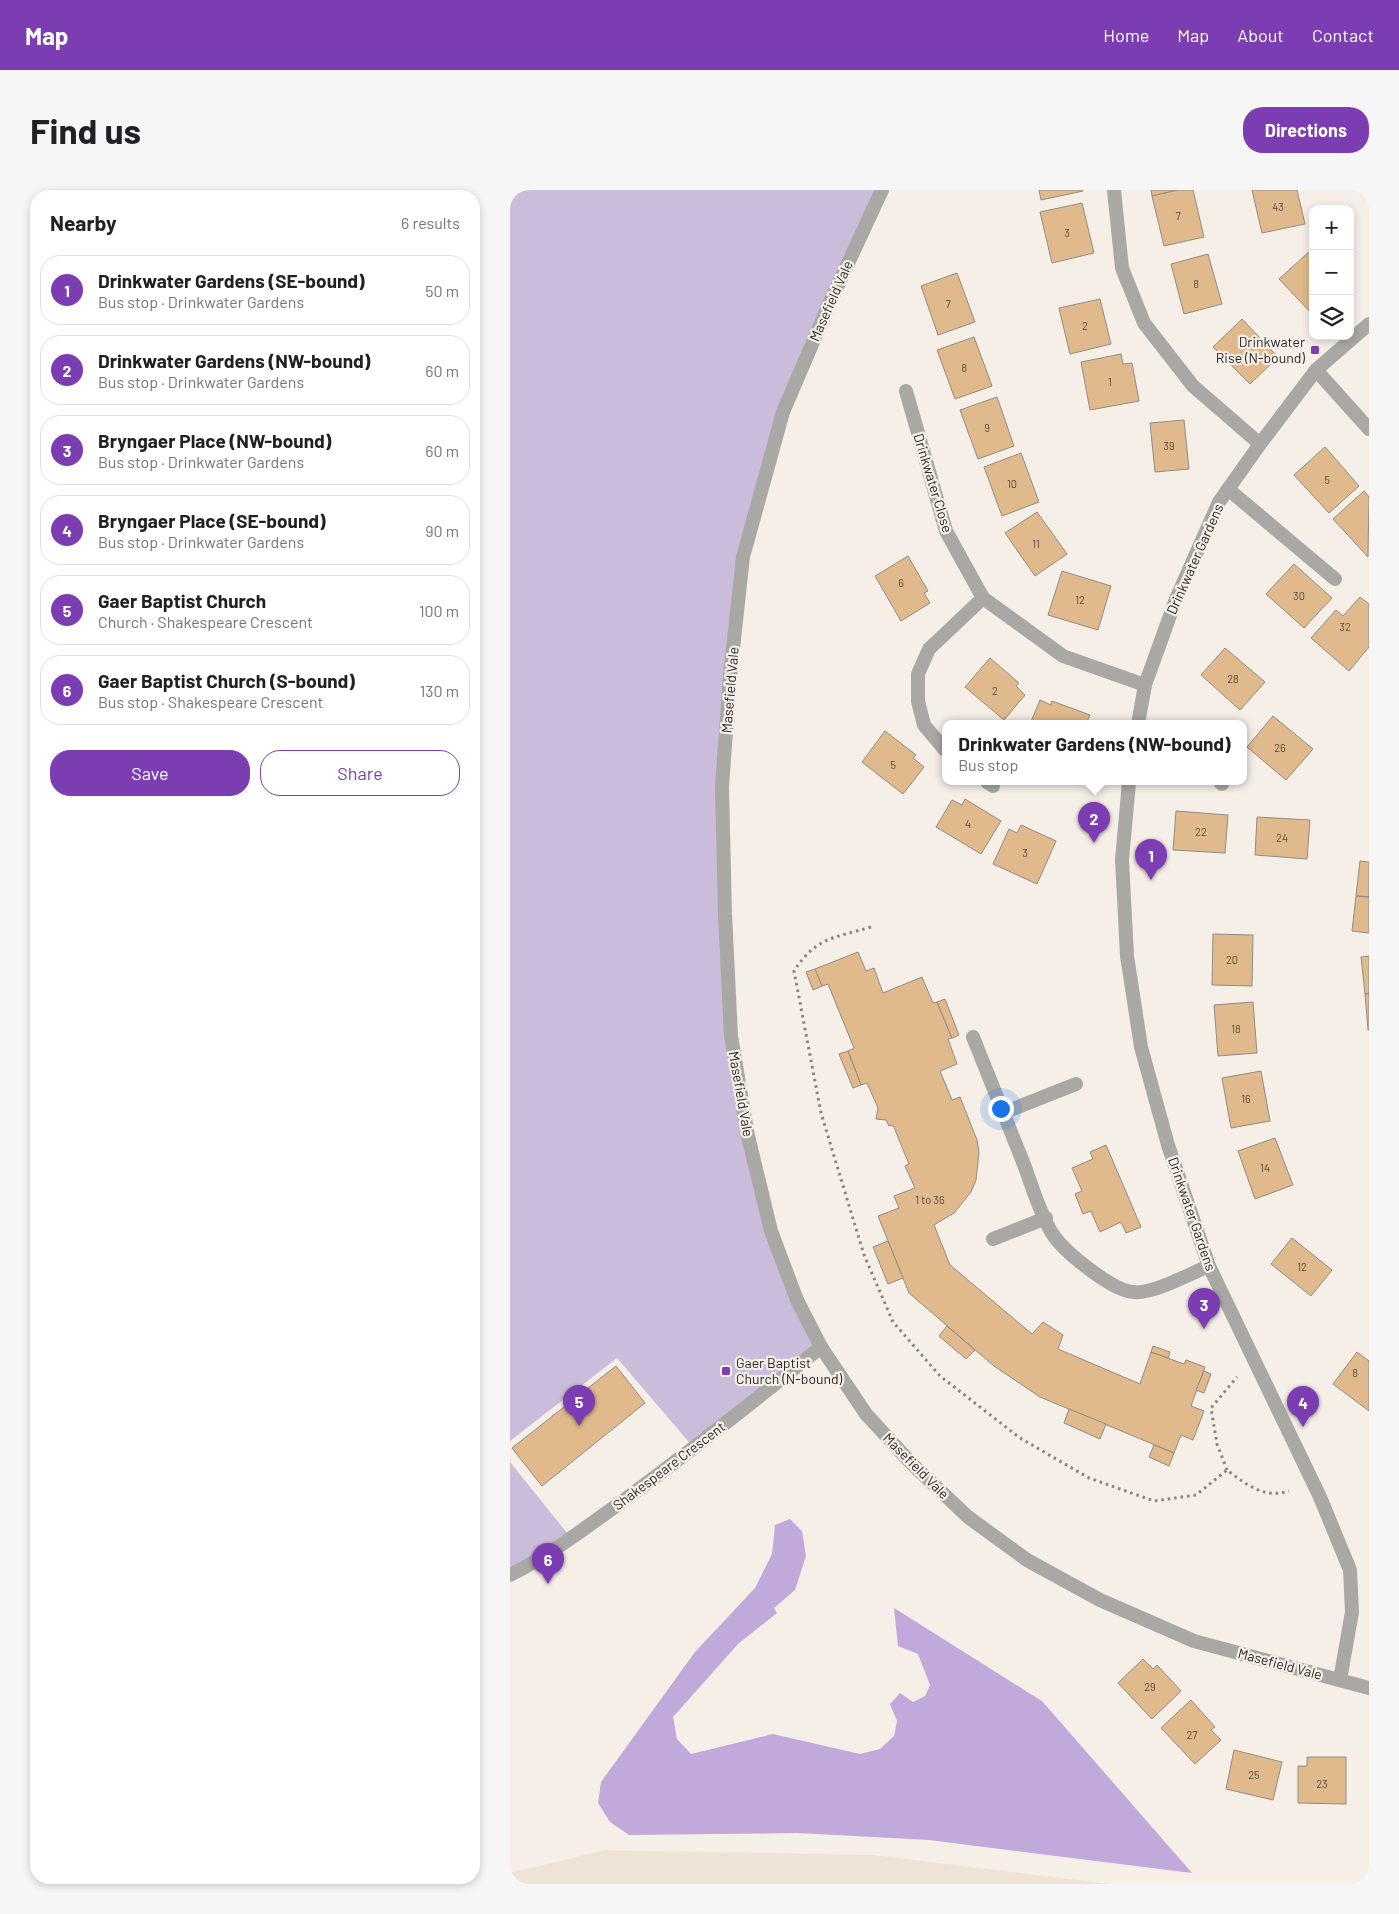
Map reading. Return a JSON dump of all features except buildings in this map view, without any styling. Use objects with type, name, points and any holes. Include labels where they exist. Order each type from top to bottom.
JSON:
[{"type":"street","name":"Masefield Vale","points":[[882,190],[831,300],[783,412],[743,557],[730,676],[722,787],[731,1036],[748,1136],[771,1231],[797,1300],[821,1347],[866,1414],[911,1463],[968,1516],[1027,1560],[1100,1600],[1194,1641],[1369,1688]]},
{"type":"street","points":[[1114,190],[1122,268],[1144,323],[1194,386],[1260,444]]},
{"type":"street","name":"Drinkwater Gardens","points":[[1140,720],[1145,684],[1176,599],[1219,502],[1316,370],[1369,324]]},
{"type":"street","points":[[1316,370],[1369,429]]},
{"type":"street","name":"Drinkwater Close","points":[[906,391],[946,531],[983,598],[1063,656],[1145,684]]},
{"type":"street","points":[[1228,489],[1335,579]]},
{"type":"street","points":[[942,746],[924,725],[918,701],[918,674],[929,649],[983,598]]},
{"type":"street","name":"Drinkwater Gardens","points":[[1129,785],[1122,860],[1127,956],[1141,1047],[1168,1144],[1209,1266],[1314,1484],[1350,1570],[1352,1612],[1340,1680]]},
{"type":"street","points":[[973,1037],[1052,1233],[1060,1243],[1106,1282],[1119,1289],[1135,1292],[1149,1290],[1209,1266]]},
{"type":"street","points":[[1003,1113],[1076,1084]]},
{"type":"street","points":[[993,1239],[1046,1218]]},
{"type":"street","name":"Shakespeare Crescent","points":[[510,1575],[541,1559],[656,1476],[746,1408],[821,1347]]},
{"type":"path","points":[[871,927],[818,943],[803,957],[794,972],[821,1113],[864,1255],[893,1322],[940,1376],[1020,1438],[1089,1478],[1154,1501],[1196,1495],[1227,1470]]},
{"type":"path","points":[[1253,1358],[1211,1408],[1217,1444],[1227,1470],[1252,1489],[1277,1495],[1314,1484]]},
{"type":"shaded area","points":[[510,190],[882,190],[783,412],[743,557],[722,787],[731,1036],[771,1231],[821,1347],[694,1448],[617,1358],[510,1441]]},
{"type":"shaded area","points":[[510,1462],[571,1538],[510,1575]]},
{"type":"shaded area","points":[[790,1519],[802,1531],[806,1556],[795,1590],[774,1608],[777,1613],[738,1644],[673,1717],[677,1739],[691,1754],[773,1734],[860,1754],[880,1749],[894,1736],[897,1721],[890,1704],[900,1693],[913,1702],[925,1696],[930,1685],[918,1654],[898,1646],[894,1608],[1042,1701],[1192,1873],[929,1840],[797,1833],[629,1835],[610,1822],[598,1803],[601,1782],[695,1652],[755,1588],[772,1554],[775,1525]]},
{"type":"shaded area","points":[[605,1850],[874,1855],[1110,1884],[510,1884],[510,1873]]},
{"type":"place","name":"Drinkwater Rise (N-bound)","points":[[1315,350]]},
{"type":"place","name":"Drinkwater Gardens (NW-bound)","points":[[1094,843]]},
{"type":"place","name":"Drinkwater Gardens (SE-bound)","points":[[1151,880]]},
{"type":"place","name":"Bryngaer Place (NW-bound)","points":[[1204,1329]]},
{"type":"place","name":"Gaer Baptist Church (N-bound)","points":[[726,1371]]},
{"type":"place","name":"Gaer Baptist Church","points":[[579,1426]]},
{"type":"place","name":"Bryngaer Place (SE-bound)","points":[[1303,1427]]},
{"type":"place","name":"Gaer Baptist Church (S-bound)","points":[[548,1584]]}]
